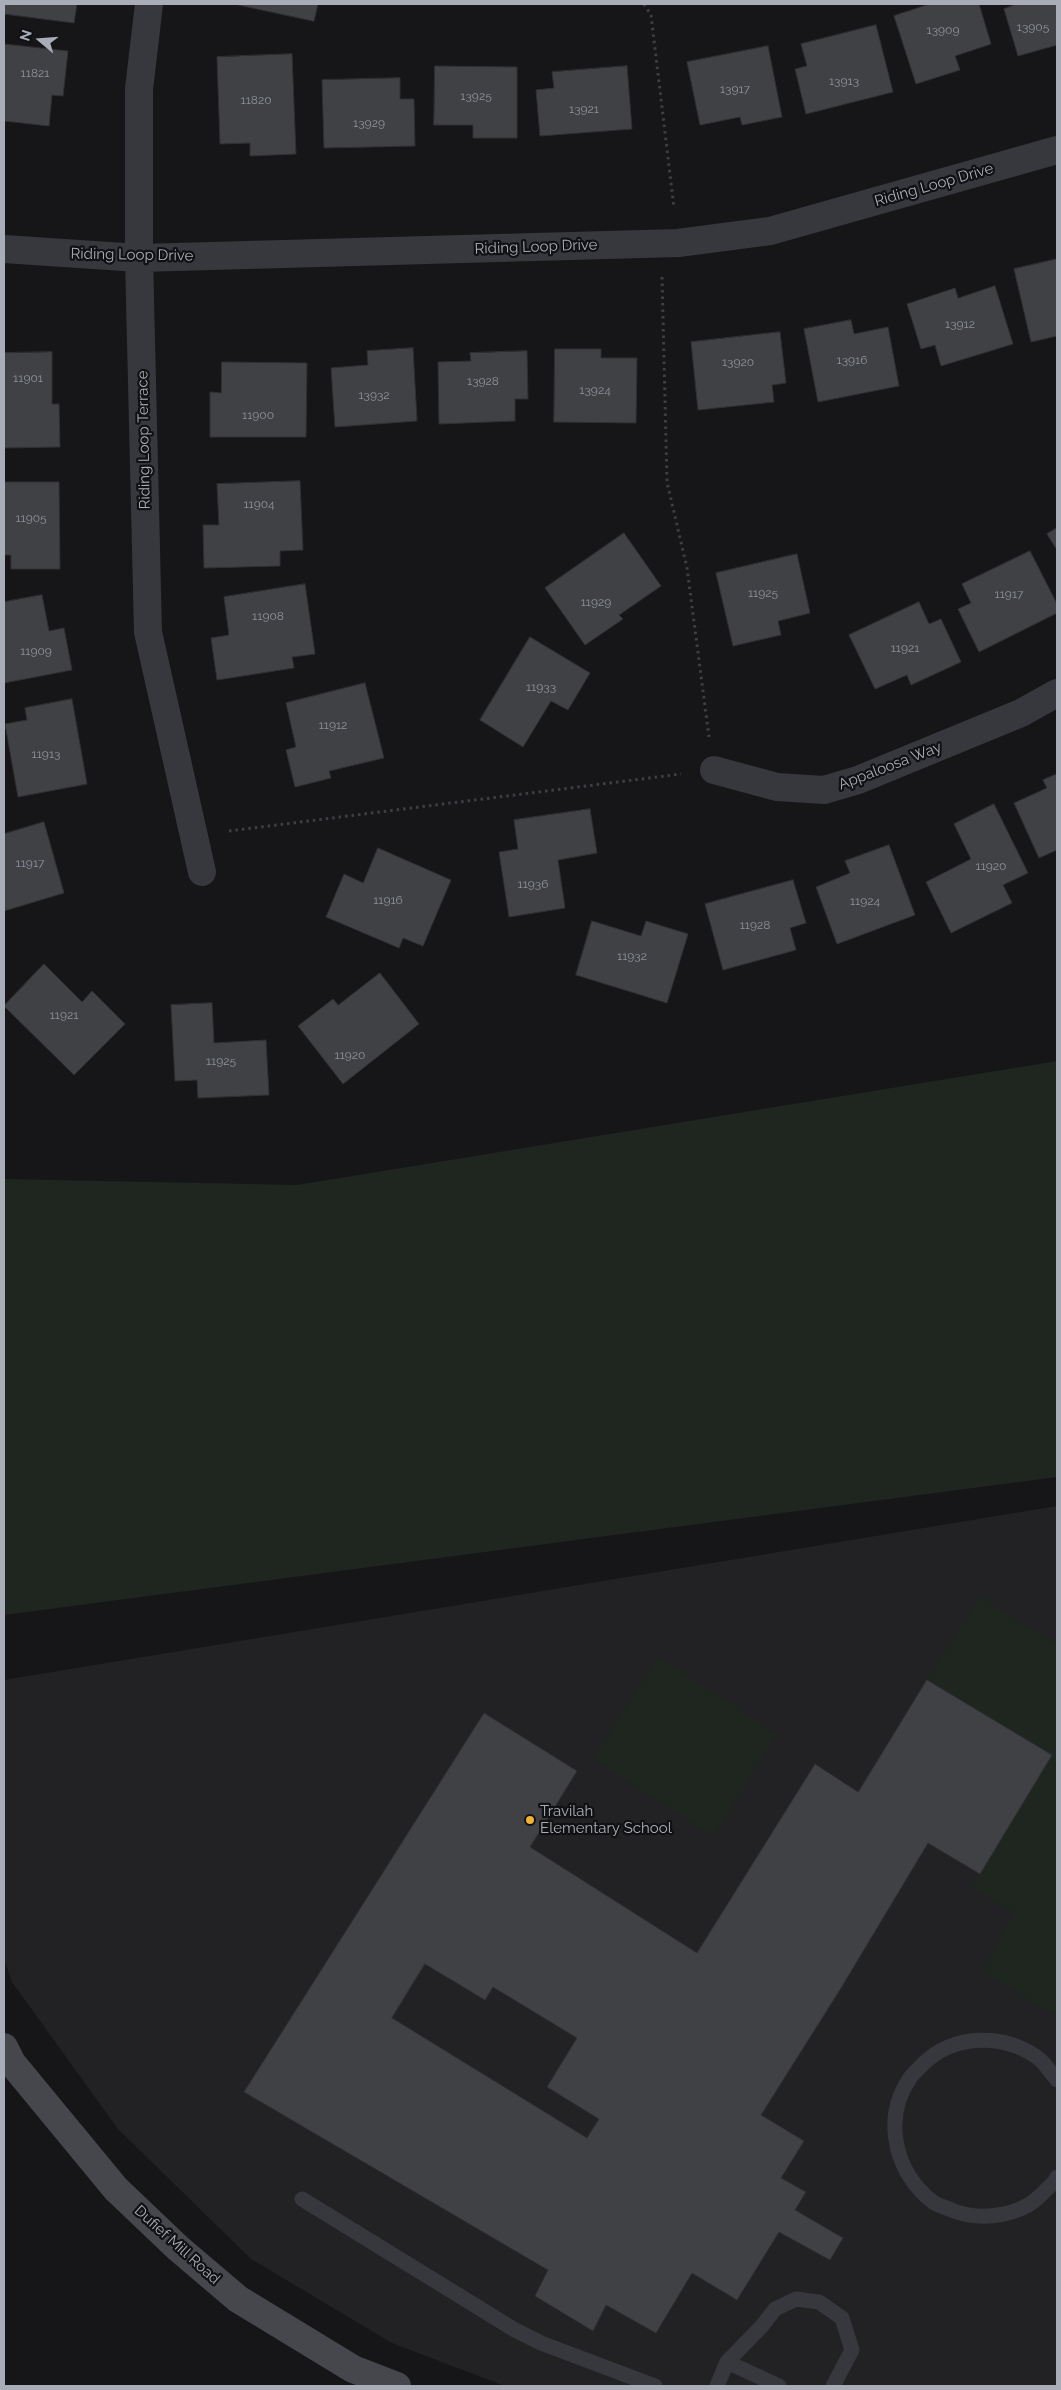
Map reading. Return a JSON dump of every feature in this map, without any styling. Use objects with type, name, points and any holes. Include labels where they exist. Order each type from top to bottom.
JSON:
[{"type":"main road","name":"Dufief Mill Road","points":[[4,2047],[12,2063],[116,2189],[178,2248],[238,2299],[353,2369],[397,2386]]},
{"type":"street","name":"Riding Loop Terrace","points":[[149,4],[139,89],[140,258],[148,632],[202,872]]},
{"type":"street","name":"Riding Loop Drive","points":[[4,249],[140,258],[670,244],[770,232],[1057,150]]},
{"type":"street","name":"Appaloosa Way","points":[[714,770],[777,787],[824,790],[858,780],[1012,717],[1057,693]]},
{"type":"lane","points":[[1057,2080],[1038,2058],[1006,2042],[969,2040],[935,2053],[910,2078],[896,2110],[896,2145],[909,2178],[934,2203],[967,2216],[1000,2216],[1031,2204],[1057,2177]]},
{"type":"lane","points":[[302,2199],[514,2330],[541,2343],[655,2386]]},
{"type":"lane","points":[[717,2386],[727,2362],[762,2326],[775,2309],[796,2299],[819,2302],[842,2318],[852,2350],[833,2386]]},
{"type":"lane","points":[[727,2362],[779,2386]]},
{"type":"path","points":[[193,835],[714,770],[687,568],[667,482],[670,244],[651,15],[644,4]]},
{"type":"shaded area","points":[[1057,1061],[1057,1477],[4,1615],[4,1179],[297,1185]]},
{"type":"shaded area","name":"Travilah Elementary School","points":[[1057,1506],[1057,2386],[505,2386],[392,2343],[251,2259],[118,2129],[12,1982],[4,1959],[4,1680]]},
{"type":"shaded area","points":[[980,1596],[1057,1645],[1057,2016],[981,1971],[1015,1913],[971,1888],[1052,1755],[927,1680]]},
{"type":"shaded area","points":[[658,1657],[778,1734],[713,1836],[593,1759]]},
{"type":"building","points":[[4,4],[77,4],[74,23],[4,14]]},
{"type":"building","points":[[234,4],[318,4],[314,21]]},
{"type":"building","points":[[930,4],[979,4],[991,44],[955,56],[960,70],[916,84],[894,16]]},
{"type":"building","points":[[1017,4],[1057,4],[1057,45],[1018,56],[1004,9]]},
{"type":"building","points":[[876,25],[893,92],[806,114],[795,69],[807,66],[801,44]]},
{"type":"building","points":[[4,44],[68,51],[63,96],[52,95],[49,126],[4,121]]},
{"type":"building","points":[[768,46],[782,117],[742,125],[740,117],[700,125],[687,62]]},
{"type":"building","points":[[292,54],[296,154],[250,156],[250,143],[220,144],[217,57]]},
{"type":"building","points":[[435,66],[517,67],[517,138],[473,138],[473,125],[434,125]]},
{"type":"building","points":[[627,66],[632,129],[540,136],[536,90],[554,88],[552,72]]},
{"type":"building","points":[[400,78],[400,99],[414,99],[415,146],[324,148],[322,80]]},
{"type":"building","points":[[1057,259],[1057,336],[1031,342],[1014,269]]},
{"type":"building","points":[[995,286],[1013,344],[941,366],[935,345],[921,349],[907,304],[955,288],[958,298]]},
{"type":"building","points":[[851,320],[854,334],[888,327],[899,386],[818,402],[804,329]]},
{"type":"building","points":[[780,332],[786,383],[772,385],[774,402],[698,410],[691,342]]},
{"type":"building","points":[[413,348],[417,421],[335,427],[331,368],[368,365],[367,351]]},
{"type":"building","points":[[555,349],[601,349],[601,358],[637,358],[636,423],[554,422]]},
{"type":"building","points":[[527,351],[528,399],[515,399],[515,421],[439,424],[438,362],[471,361],[470,353]]},
{"type":"building","points":[[52,352],[52,404],[59,404],[60,447],[4,448],[4,353]]},
{"type":"building","points":[[222,362],[307,363],[306,437],[210,437],[210,392],[221,393]]},
{"type":"building","points":[[300,481],[303,550],[280,551],[280,566],[204,568],[203,525],[219,525],[217,484]]},
{"type":"building","points":[[4,482],[59,482],[60,569],[11,569],[11,555],[4,555]]},
{"type":"building","points":[[1057,528],[1057,550],[1047,534]]},
{"type":"building","points":[[624,533],[661,586],[619,615],[623,619],[585,645],[545,588]]},
{"type":"building","points":[[1030,551],[1057,604],[1057,613],[979,652],[958,609],[971,603],[962,584]]},
{"type":"building","points":[[797,554],[810,613],[778,621],[781,635],[733,646],[716,573]]},
{"type":"building","points":[[305,584],[315,654],[292,657],[294,668],[217,680],[211,638],[229,635],[224,597]]},
{"type":"building","points":[[42,595],[49,631],[64,628],[72,670],[4,683],[4,602]]},
{"type":"building","points":[[919,602],[929,624],[941,619],[961,662],[911,685],[907,675],[875,689],[849,635]]},
{"type":"building","points":[[530,637],[590,673],[568,710],[551,701],[523,747],[480,720]]},
{"type":"building","points":[[365,683],[384,758],[329,771],[331,778],[295,787],[286,750],[296,747],[286,703]]},
{"type":"building","points":[[72,699],[87,784],[18,797],[5,724],[27,720],[25,708]]},
{"type":"building","points":[[1057,774],[1057,850],[1039,858],[1014,803],[1047,788],[1043,780]]},
{"type":"building","points":[[994,804],[1028,873],[1003,885],[1012,903],[951,933],[926,882],[971,859],[954,824]]},
{"type":"building","points":[[590,809],[597,853],[558,860],[565,908],[509,917],[499,852],[518,849],[514,820]]},
{"type":"building","points":[[44,822],[64,893],[4,911],[4,834]]},
{"type":"building","points":[[889,845],[915,915],[837,944],[816,887],[850,873],[845,861]]},
{"type":"building","points":[[378,848],[451,880],[423,946],[403,938],[399,948],[326,917],[344,874],[363,883]]},
{"type":"building","points":[[793,880],[806,923],[790,928],[796,950],[723,970],[705,904]]},
{"type":"building","points":[[592,921],[641,936],[646,921],[688,934],[667,1003],[576,975]]},
{"type":"building","points":[[44,964],[82,1002],[92,991],[125,1024],[74,1075],[4,1006]]},
{"type":"building","points":[[380,973],[419,1024],[343,1084],[298,1026],[333,999],[338,1005]]},
{"type":"building","points":[[212,1003],[214,1043],[266,1040],[269,1095],[198,1098],[197,1080],[175,1081],[171,1005]]},
{"type":"building","points":[[927,1680],[1052,1755],[980,1874],[928,1843],[841,1988],[761,2115],[804,2141],[781,2178],[806,2192],[795,2210],[843,2238],[830,2260],[779,2232],[737,2300],[692,2273],[656,2333],[606,2305],[593,2331],[535,2296],[548,2270],[244,2092],[484,1713],[577,1771],[530,1847],[697,1953],[815,1764],[858,1792]],"holes":[[[425,1964],[485,2000],[493,1987],[577,2038],[547,2087],[599,2119],[587,2138],[392,2018]]]},
{"type":"place","name":"Travilah Elementary School","points":[[530,1820]]}]
